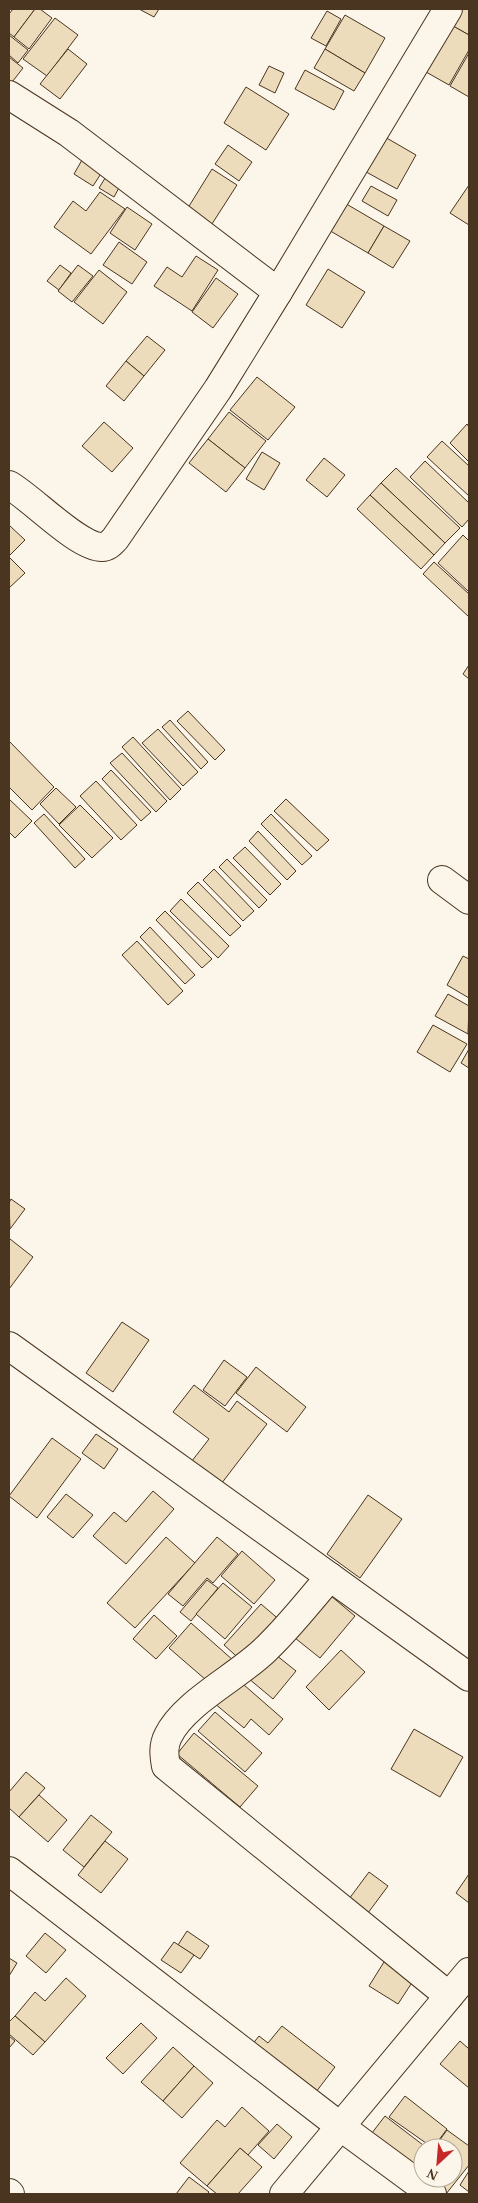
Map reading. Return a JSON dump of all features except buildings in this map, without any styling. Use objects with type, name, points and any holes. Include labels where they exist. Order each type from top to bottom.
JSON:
[{"type":"street","points":[[9,485],[84,542],[93,546],[108,546],[115,539],[218,389],[448,9]]},
{"type":"street","points":[[9,95],[69,133],[278,292]]},
{"type":"street","points":[[442,880],[469,900]]},
{"type":"street","points":[[9,1346],[469,1677]]},
{"type":"street","points":[[330,1577],[266,1650],[229,1677],[179,1720],[168,1736],[164,1750],[166,1766],[449,1996]]},
{"type":"street","points":[[9,1871],[341,2127],[432,2194]]},
{"type":"street","points":[[284,2194],[469,1972]]}]
